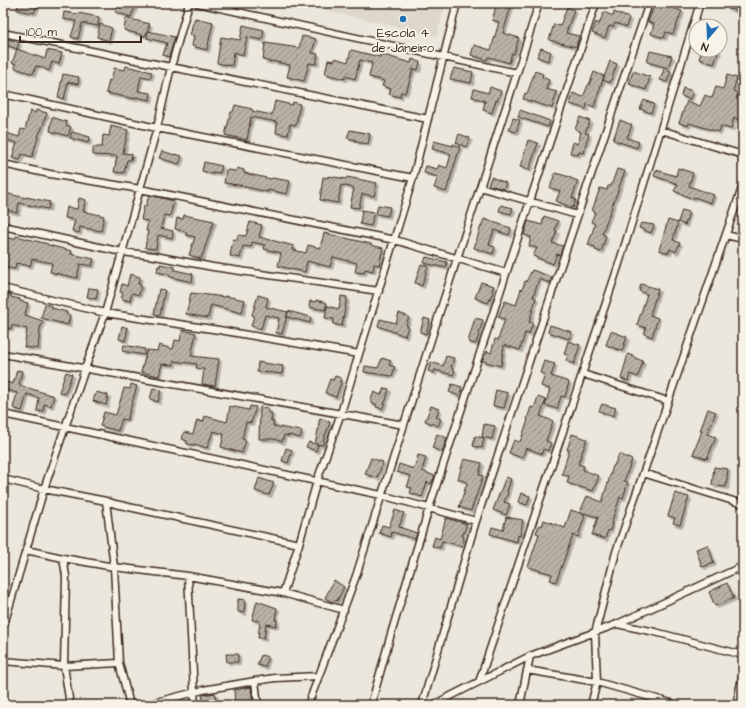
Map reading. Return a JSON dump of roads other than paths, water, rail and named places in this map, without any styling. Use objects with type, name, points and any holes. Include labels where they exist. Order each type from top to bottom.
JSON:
[{"type":"street","points":[[3,628],[44,489],[105,313],[157,128],[171,67],[189,3]]},
{"type":"street","points":[[197,3],[517,73]]},
{"type":"street","points":[[283,593],[414,178],[457,3]]},
{"type":"street","points":[[308,705],[356,576],[539,3]]},
{"type":"street","points":[[371,705],[390,634],[429,508],[596,3]]},
{"type":"street","points":[[422,705],[476,521],[649,3]]},
{"type":"street","points":[[479,682],[618,267],[700,3]]},
{"type":"street","points":[[3,33],[428,119]]},
{"type":"street","points":[[3,94],[157,128],[414,178]]},
{"type":"street","points":[[661,130],[743,155]]},
{"type":"street","points":[[3,164],[50,174],[140,189],[395,240],[506,273]]},
{"type":"street","points":[[591,705],[597,682],[596,632],[616,552],[743,186]]},
{"type":"street","points":[[480,187],[577,216]]},
{"type":"street","points":[[3,226],[122,252],[379,291]]},
{"type":"street","points":[[726,235],[743,239]]},
{"type":"street","points":[[3,288],[105,313],[220,330],[359,354]]},
{"type":"street","points":[[3,354],[404,425]]},
{"type":"street","points":[[582,374],[668,402]]},
{"type":"street","points":[[3,414],[381,495],[476,521]]},
{"type":"street","points":[[643,473],[743,504]]},
{"type":"street","points":[[3,479],[299,544]]},
{"type":"street","points":[[106,501],[114,567],[119,663],[130,705]]},
{"type":"street","points":[[26,550],[114,567],[188,576],[283,593],[344,610]]},
{"type":"street","points":[[63,558],[66,576],[64,666],[70,705]]},
{"type":"street","points":[[433,705],[530,656],[617,624],[743,566]]},
{"type":"street","points":[[188,576],[195,705]]},
{"type":"street","points":[[617,624],[655,632],[743,655]]},
{"type":"street","points":[[520,705],[530,656]]},
{"type":"street","points":[[3,661],[64,666],[119,663]]},
{"type":"street","points":[[527,670],[597,682],[678,705]]},
{"type":"street","points":[[736,705],[743,674]]},
{"type":"street","points":[[145,705],[203,690],[256,681],[275,678],[319,676]]},
{"type":"street","points":[[256,681],[258,705]]},
{"type":"place","name":"Escola 4 de Janeiro","points":[[403,19]]}]
